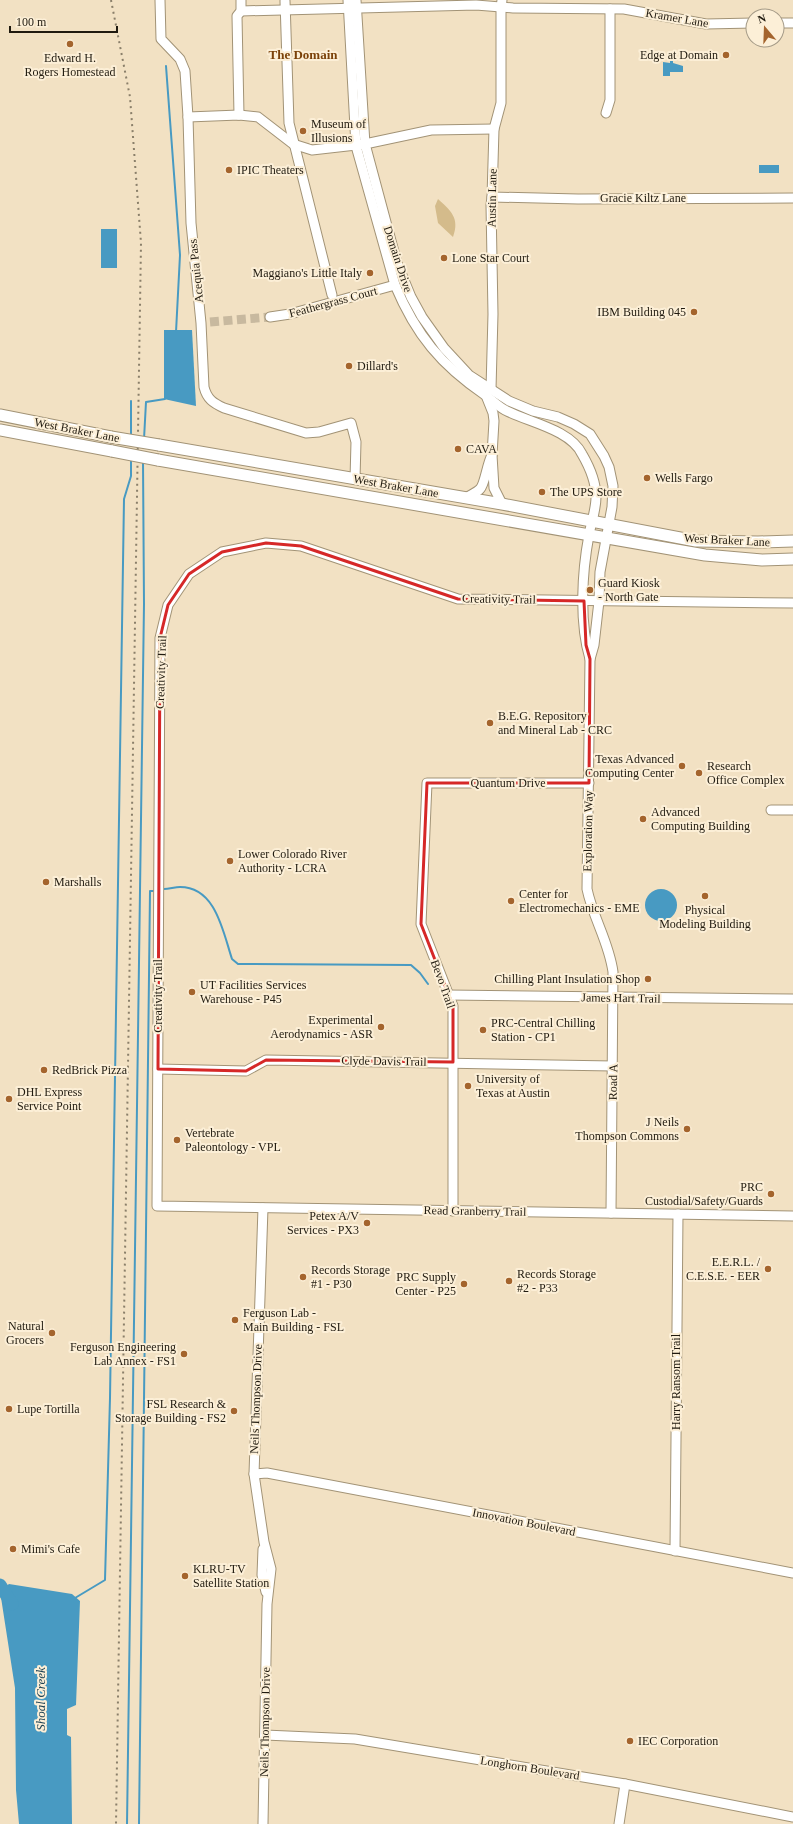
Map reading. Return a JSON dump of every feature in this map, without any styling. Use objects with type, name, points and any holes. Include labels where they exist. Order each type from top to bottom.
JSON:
[{"type":"main road","name":"West Braker Lane","points":[[0,415],[111,437],[609,523],[696,541],[793,541]]},
{"type":"main road","name":"West Braker Lane","points":[[0,430],[158,460],[606,539],[705,555],[762,560],[793,560]]},
{"type":"street","name":"Acequia Pass","points":[[160,0],[161,39],[180,59],[184,71],[188,117],[191,223],[201,323],[204,387],[206,394],[214,404],[224,408],[306,433],[319,432],[351,424],[356,442],[355,479]]},
{"type":"street","points":[[239,115],[236,16],[241,11],[240,0]]},
{"type":"street","name":"Kramer Lane","points":[[241,11],[285,6],[352,4],[502,4],[643,12],[706,24],[745,23]]},
{"type":"street","name":"Domain Drive","points":[[352,4],[360,145],[395,285],[414,325],[428,344],[458,370],[469,375],[504,409],[560,433],[576,445],[582,452],[593,477],[596,496],[589,536]]},
{"type":"street","name":"Austin Lane","points":[[489,393],[493,314],[491,206],[494,129],[501,103],[502,4]]},
{"type":"street","points":[[285,6],[289,123],[293,144],[332,295]]},
{"type":"street","points":[[606,113],[610,100],[610,9]]},
{"type":"street","points":[[188,117],[239,115],[258,117],[293,144],[312,150],[360,145],[431,130],[494,129]]},
{"type":"street","name":"Domain Drive","points":[[360,145],[405,284],[422,317],[458,370]]},
{"type":"street","name":"Gracie Kiltz Lane","points":[[492,197],[578,199],[793,198]]},
{"type":"street","points":[[395,285],[401,286],[425,330],[438,340]]},
{"type":"street","name":"Feathergrass Court","points":[[270,317],[290,314],[395,285]]},
{"type":"street","points":[[201,323],[210,322]]},
{"type":"street","points":[[489,393],[494,428],[492,455],[494,488],[502,504]]},
{"type":"street","name":"Domain Drive","points":[[489,393],[574,424],[590,434],[606,462],[613,486],[612,507],[606,539]]},
{"type":"street","points":[[494,428],[509,401]]},
{"type":"street","points":[[582,452],[595,442]]},
{"type":"street","points":[[466,498],[480,490],[484,484],[487,465],[492,455]]},
{"type":"street","name":"Exploration Way","points":[[589,536],[584,601],[586,645],[590,658]]},
{"type":"street","name":"Exploration Way","points":[[606,539],[600,572],[599,601],[594,645],[590,658],[588,889],[595,918],[607,943],[611,956],[614,998]]},
{"type":"street","name":"Creativity Trail","points":[[157,1206],[160,638],[168,605],[189,574],[222,552],[266,543],[301,546],[458,599],[793,603]]},
{"type":"street","name":"Quantum Drive","points":[[427,782],[589,783]]},
{"type":"street","name":"Bevo Trail","points":[[427,782],[422,924],[453,1006],[453,1211]]},
{"type":"street","points":[[771,810],[793,810]]},
{"type":"street","name":"James Hart Trail","points":[[448,995],[793,999]]},
{"type":"street","name":"Road A","points":[[611,1213],[614,998]]},
{"type":"street","name":"Clyde Davis Trail","points":[[158,1069],[246,1071],[266,1060],[453,1062],[613,1066]]},
{"type":"street","name":"Read Granberry Trail","points":[[157,1206],[793,1216]]},
{"type":"street","name":"Neils Thompson Drive","points":[[263,1208],[254,1474],[264,1542],[261,1569],[267,1597],[263,1824]]},
{"type":"street","name":"Harry Ransom Trail","points":[[675,1551],[678,1214]]},
{"type":"street","name":"Innovation Boulevard","points":[[254,1474],[267,1473],[793,1573]]},
{"type":"street","name":"Longhorn Boulevard","points":[[265,1735],[355,1739],[625,1784],[793,1817]]},
{"type":"street","points":[[619,1824],[625,1784]]},
{"type":"highlighted area","points":[[266,543],[301,546],[458,599],[584,601],[586,645],[590,659],[589,783],[427,783],[421,924],[453,1006],[453,1062],[266,1060],[246,1071],[158,1069],[160,638],[168,605],[189,574],[222,552]]},
{"type":"shaded area","points":[[438,199],[447,207],[455,220],[453,237],[438,223],[435,206]]},
{"type":"water","points":[[670,61],[683,66],[683,72],[670,72],[670,76],[663,76],[663,62],[670,63]]},
{"type":"water","points":[[759,165],[779,165],[779,173],[759,173]]},
{"type":"water","points":[[101,229],[117,229],[117,268],[101,268]]},
{"type":"water","points":[[164,330],[192,330],[196,406],[164,399]]},
{"type":"water","points":[[658,889],[664,889],[674,896],[677,905],[676,911],[670,918],[664,921],[658,921],[648,914],[645,908],[645,902],[652,892]]},
{"type":"water","points":[[9,1584],[72,1594],[80,1601],[76,1705],[67,1709],[67,1735],[71,1737],[72,1824],[19,1824],[16,1790],[15,1688],[0,1591]]},
{"type":"waterway","points":[[166,66],[180,255],[176,332]]},
{"type":"waterway","points":[[144,439],[146,402],[165,399]]},
{"type":"waterway","points":[[131,401],[131,436]]},
{"type":"waterway","points":[[75,1598],[105,1580],[110,1398],[124,499],[131,476],[131,459]]},
{"type":"waterway","points":[[127,1824],[144,604],[143,461]]},
{"type":"waterway","points":[[164,889],[180,887],[192,889],[202,894],[216,913],[232,959],[238,964],[411,965],[420,973],[428,984]]},
{"type":"waterway","points":[[139,1824],[150,891],[153,891]]},
{"type":"waterway","name":"Shoal Creek","points":[[0,1585],[12,1604]]},
{"type":"tunnel","points":[[210,322],[270,317]]},
{"type":"railway","points":[[111,0],[130,97],[141,243],[116,1824]]},
{"type":"place","name":"Edward H. Rogers Homestead","points":[[70,44]]},
{"type":"place","name":"Edge at Domain","points":[[726,55]]},
{"type":"place","name":"Museum of Illusions","points":[[303,131]]},
{"type":"place","name":"IPIC Theaters","points":[[229,170]]},
{"type":"place","name":"Lone Star Court","points":[[444,258]]},
{"type":"place","name":"Maggiano's Little Italy","points":[[370,273]]},
{"type":"place","name":"IBM Building 045","points":[[694,312]]},
{"type":"place","name":"Dillard's","points":[[349,366]]},
{"type":"place","name":"CAVA","points":[[458,449]]},
{"type":"place","name":"Wells Fargo","points":[[647,478]]},
{"type":"place","name":"The UPS Store","points":[[542,492]]},
{"type":"place","name":"Guard Kiosk - North Gate","points":[[590,590]]},
{"type":"place","name":"B.E.G. Repository and Mineral Lab - CRC","points":[[490,723]]},
{"type":"place","name":"Texas Advanced Computing Center","points":[[682,766]]},
{"type":"place","name":"Research Office Complex","points":[[699,773]]},
{"type":"place","name":"Advanced Computing Building","points":[[643,819]]},
{"type":"place","name":"Lower Colorado River Authority - LCRA","points":[[230,861]]},
{"type":"place","name":"Marshalls","points":[[46,882]]},
{"type":"place","name":"Physical Modeling Building","points":[[705,896]]},
{"type":"place","name":"Center for Electromechanics - EME","points":[[511,901]]},
{"type":"place","name":"Chilling Plant Insulation Shop","points":[[648,979]]},
{"type":"place","name":"UT Facilities Services Warehouse - P45","points":[[192,992]]},
{"type":"place","name":"Experimental Aerodynamics - ASR","points":[[381,1027]]},
{"type":"place","name":"PRC-Central Chilling Station - CP1","points":[[483,1030]]},
{"type":"place","name":"RedBrick Pizza","points":[[44,1070]]},
{"type":"place","name":"University of Texas at Austin","points":[[468,1086]]},
{"type":"place","name":"DHL Express Service Point","points":[[9,1099]]},
{"type":"place","name":"J Neils Thompson Commons","points":[[687,1129]]},
{"type":"place","name":"Vertebrate Paleontology - VPL","points":[[177,1140]]},
{"type":"place","name":"PRC Custodial/Safety/Guards","points":[[771,1194]]},
{"type":"place","name":"Petex A/V Services - PX3","points":[[367,1223]]},
{"type":"place","name":"E.E.R.L. / C.E.S.E. - EER","points":[[768,1269]]},
{"type":"place","name":"Records Storage #1 - P30","points":[[303,1277]]},
{"type":"place","name":"Records Storage #2 - P33","points":[[509,1281]]},
{"type":"place","name":"PRC Supply Center - P25","points":[[464,1284]]},
{"type":"place","name":"Ferguson Lab - Main Building - FSL","points":[[235,1320]]},
{"type":"place","name":"Natural Grocers","points":[[52,1333]]},
{"type":"place","name":"Ferguson Engineering Lab Annex - FS1","points":[[184,1354]]},
{"type":"place","name":"Lupe Tortilla","points":[[9,1409]]},
{"type":"place","name":"FSL Research & Storage Building - FS2","points":[[234,1411]]},
{"type":"place","name":"Mimi's Cafe","points":[[13,1549]]},
{"type":"place","name":"KLRU-TV Satellite Station","points":[[185,1576]]},
{"type":"place","name":"IEC Corporation","points":[[630,1741]]},
{"type":"district","name":"The Domain","points":[[303,54]]}]
